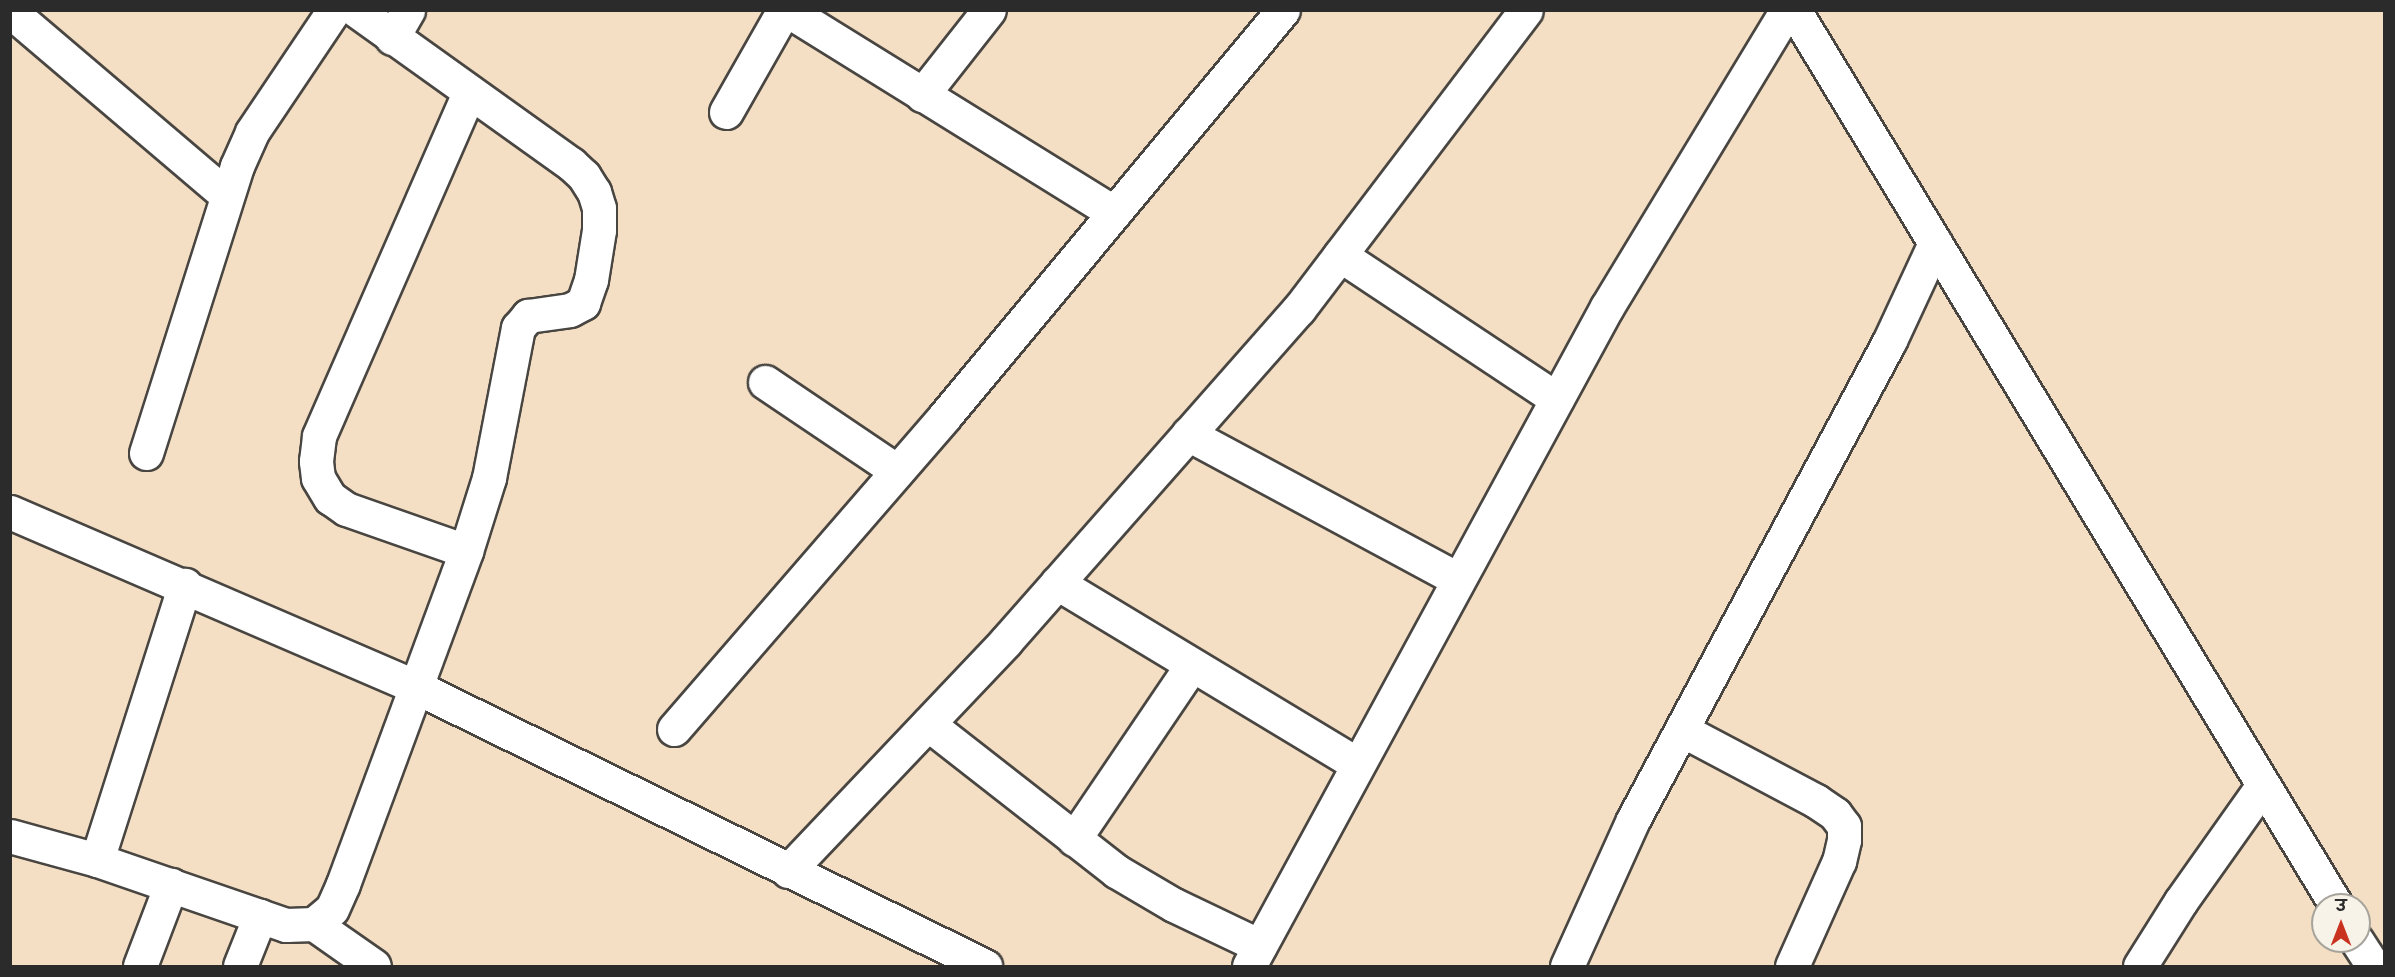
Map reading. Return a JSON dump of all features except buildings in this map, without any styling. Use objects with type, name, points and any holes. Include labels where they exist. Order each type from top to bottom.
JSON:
[{"type":"street","points":[[146,453],[226,195],[252,132],[334,10]]},
{"type":"street","points":[[314,924],[332,909],[339,892],[466,551],[489,478],[518,328],[528,316],[570,310],[583,303],[591,280],[599,230],[599,208],[594,192],[584,176],[571,164],[469,92],[400,24],[356,10]]},
{"type":"street","points":[[726,112],[786,10],[1114,213]]},
{"type":"street","points":[[922,95],[989,10]]},
{"type":"street","points":[[674,729],[897,471],[1282,10]]},
{"type":"street","points":[[788,871],[1057,584],[1299,309],[1526,10]]},
{"type":"street","points":[[928,724],[1116,871],[1254,956],[1457,579],[1607,307],[1787,10]]},
{"type":"street","points":[[1794,10],[2329,893]]},
{"type":"street","points":[[10,11],[226,195]]},
{"type":"street","points":[[466,551],[346,509],[330,498],[318,478],[316,461],[319,436],[469,92]]},
{"type":"street","points":[[1567,966],[1633,820],[1890,340],[1935,243]]},
{"type":"street","points":[[1340,255],[1557,399]]},
{"type":"street","points":[[765,382],[897,471]]},
{"type":"street","points":[[1188,434],[1457,579]]},
{"type":"street","points":[[10,512],[185,585],[416,687],[985,966]]},
{"type":"street","points":[[1057,584],[1357,764]]},
{"type":"street","points":[[97,860],[185,585]]},
{"type":"street","points":[[1074,839],[1192,665]]},
{"type":"street","points":[[1682,730],[1816,801],[1835,814],[1844,826],[1844,840],[1839,861],[1792,966]]},
{"type":"street","points":[[2140,966],[2181,901],[2263,785]]},
{"type":"street","points":[[10,836],[97,860],[286,924],[314,924],[374,966]]},
{"type":"street","points":[[140,966],[171,885]]},
{"type":"street","points":[[240,966],[260,916]]}]
